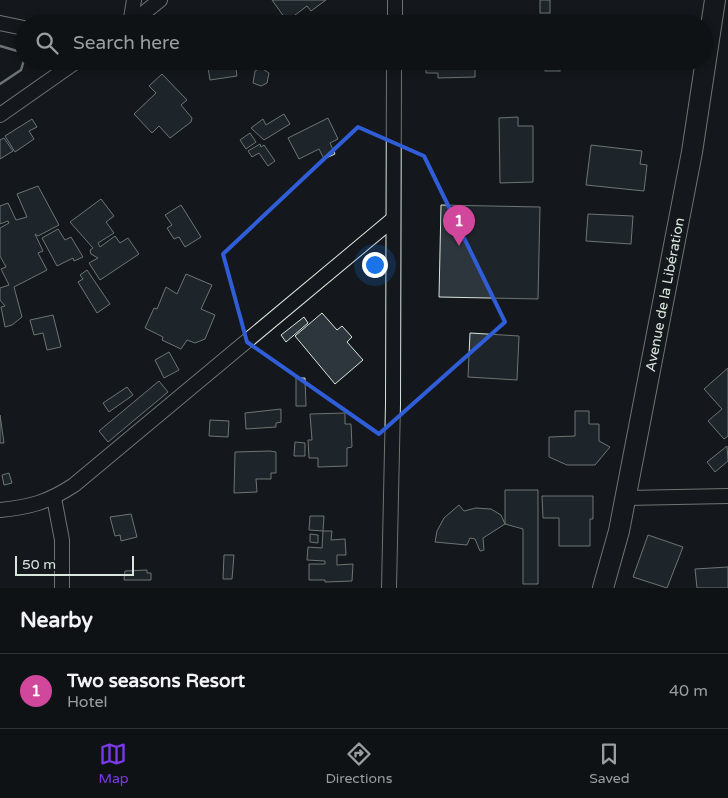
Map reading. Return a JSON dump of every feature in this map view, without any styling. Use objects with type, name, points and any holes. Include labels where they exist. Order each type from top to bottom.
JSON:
[{"type":"street","points":[[132,15],[134,0]]},
{"type":"street","points":[[141,15],[160,0]]},
{"type":"street","points":[[395,0],[395,15]]},
{"type":"street","name":"Avenue de la Libération","points":[[713,15],[715,0]]},
{"type":"street","points":[[0,23],[15,26]]},
{"type":"street","points":[[0,115],[64,70]]},
{"type":"street","points":[[389,588],[393,404],[394,70]]},
{"type":"street","name":"Avenue de la Libération","points":[[603,588],[620,531],[692,152],[704,70]]},
{"type":"street","points":[[0,510],[37,505],[54,498],[74,485],[392,220]]},
{"type":"street","points":[[626,498],[728,496]]},
{"type":"street","points":[[54,498],[62,540],[62,588]]},
{"type":"highlighted area","points":[[358,127],[424,156],[505,322],[379,434],[247,342],[223,254]]},
{"type":"building","points":[[272,0],[326,0],[311,11],[307,6],[295,15],[283,15]]},
{"type":"building","points":[[540,0],[550,0],[550,13],[540,13]]},
{"type":"building","points":[[208,70],[236,70],[237,76],[210,80]]},
{"type":"building","points":[[264,70],[269,73],[267,83],[261,86],[253,83],[255,71]]},
{"type":"building","points":[[426,70],[475,70],[475,77],[438,78],[438,73],[426,73]]},
{"type":"building","points":[[162,74],[187,100],[181,105],[192,118],[191,122],[170,138],[159,126],[152,133],[134,114],[156,93],[149,86]]},
{"type":"building","points":[[284,114],[290,124],[264,140],[251,128],[263,119],[266,125]]},
{"type":"building","points":[[518,117],[518,126],[533,126],[533,182],[500,183],[499,118]]},
{"type":"building","points":[[328,118],[338,139],[330,143],[335,154],[324,159],[319,149],[299,159],[288,138]]},
{"type":"building","points":[[32,119],[37,127],[29,131],[34,139],[15,152],[5,136]]},
{"type":"building","points":[[250,133],[256,142],[246,149],[240,140]]},
{"type":"building","points":[[4,138],[13,151],[0,159],[0,140]]},
{"type":"building","points":[[260,144],[261,147],[264,145],[275,161],[268,166],[259,153],[252,157],[248,151]]},
{"type":"building","points":[[591,145],[642,151],[640,164],[647,165],[644,191],[586,185]]},
{"type":"building","points":[[38,186],[59,225],[38,236],[35,234],[43,251],[38,253],[47,270],[14,287],[22,317],[12,325],[5,327],[1,307],[5,306],[0,300],[0,288],[9,285],[1,269],[6,267],[0,256],[0,228],[9,223],[8,221],[0,224],[0,206],[8,203],[16,220],[27,217],[17,194]]},
{"type":"building","points":[[101,199],[114,216],[106,222],[114,233],[98,243],[100,247],[115,236],[120,243],[128,238],[139,254],[100,280],[89,263],[98,258],[91,254],[90,250],[93,248],[70,222]]},
{"type":"building","points":[[181,205],[201,237],[185,247],[179,237],[174,239],[167,228],[172,225],[165,215]]},
{"type":"building","points":[[441,205],[540,207],[538,299],[439,297]]},
{"type":"building","points":[[588,214],[633,216],[631,244],[586,241]]},
{"type":"building","points":[[58,229],[65,240],[71,237],[83,257],[74,261],[73,258],[57,266],[42,238]]},
{"type":"building","points":[[87,270],[110,304],[97,313],[78,282],[83,279],[80,275]]},
{"type":"building","points":[[186,274],[212,285],[201,309],[215,315],[205,339],[195,343],[187,340],[181,349],[162,340],[163,337],[145,328],[154,308],[157,309],[166,287],[177,294]]},
{"type":"building","points":[[322,313],[337,330],[342,326],[352,337],[347,342],[363,360],[335,384],[295,336]]},
{"type":"building","points":[[53,315],[61,347],[47,350],[43,333],[34,335],[30,320]]},
{"type":"building","points":[[304,317],[308,323],[286,342],[281,335]]},
{"type":"building","points":[[470,333],[519,336],[517,380],[468,377]]},
{"type":"building","points":[[169,352],[179,370],[164,378],[155,360]]},
{"type":"building","points":[[728,368],[728,436],[724,439],[708,421],[722,409],[704,389]]},
{"type":"building","points":[[296,378],[305,378],[306,406],[296,406]]},
{"type":"building","points":[[159,381],[168,392],[108,442],[99,431]]},
{"type":"building","points":[[127,387],[133,395],[109,412],[103,403]]},
{"type":"building","points":[[281,409],[281,422],[276,423],[276,427],[246,429],[245,413]]},
{"type":"building","points":[[575,411],[589,411],[589,424],[599,424],[599,441],[610,447],[595,465],[567,465],[549,457],[549,437],[575,436]]},
{"type":"building","points":[[345,413],[345,424],[351,424],[352,447],[347,448],[347,466],[318,467],[318,458],[309,458],[308,440],[312,440],[310,414]]},
{"type":"building","points":[[0,415],[4,443],[0,443]]},
{"type":"building","points":[[210,420],[229,421],[228,437],[209,436]]},
{"type":"building","points":[[295,442],[305,443],[305,456],[294,456]]},
{"type":"building","points":[[727,446],[728,461],[715,472],[707,462]]},
{"type":"building","points":[[235,452],[276,452],[276,473],[271,473],[271,479],[256,479],[257,492],[234,493]]},
{"type":"building","points":[[9,473],[12,483],[4,485],[2,475]]},
{"type":"building","points":[[505,490],[538,490],[538,584],[523,584],[523,529],[505,524]]},
{"type":"building","points":[[542,496],[593,496],[593,519],[590,519],[590,546],[559,546],[559,518],[543,518]]},
{"type":"building","points":[[459,505],[464,511],[476,508],[491,509],[501,515],[505,524],[483,538],[484,550],[480,551],[475,539],[470,538],[467,545],[435,542],[437,531],[444,518]]},
{"type":"building","points":[[131,514],[137,537],[121,541],[120,535],[115,536],[110,517]]},
{"type":"building","points":[[310,516],[324,516],[323,531],[309,530]]},
{"type":"building","points":[[323,531],[332,531],[331,540],[345,539],[346,555],[337,555],[337,565],[353,564],[352,581],[325,582],[325,580],[309,580],[309,564],[325,564],[325,561],[307,560],[308,547],[322,548]]},
{"type":"building","points":[[310,534],[318,535],[318,543],[310,542]]},
{"type":"building","points":[[648,535],[683,547],[667,588],[633,577]]},
{"type":"building","points":[[224,555],[234,555],[232,579],[223,579]]},
{"type":"building","points":[[728,567],[728,588],[697,588],[695,569]]},
{"type":"building","points":[[147,570],[147,573],[151,573],[151,580],[124,580],[125,571]]},
{"type":"wall","points":[[0,46],[15,50]]},
{"type":"wall","points":[[0,84],[21,70]]},
{"type":"place","name":"Two seasons Resort","points":[[459,246]]}]
